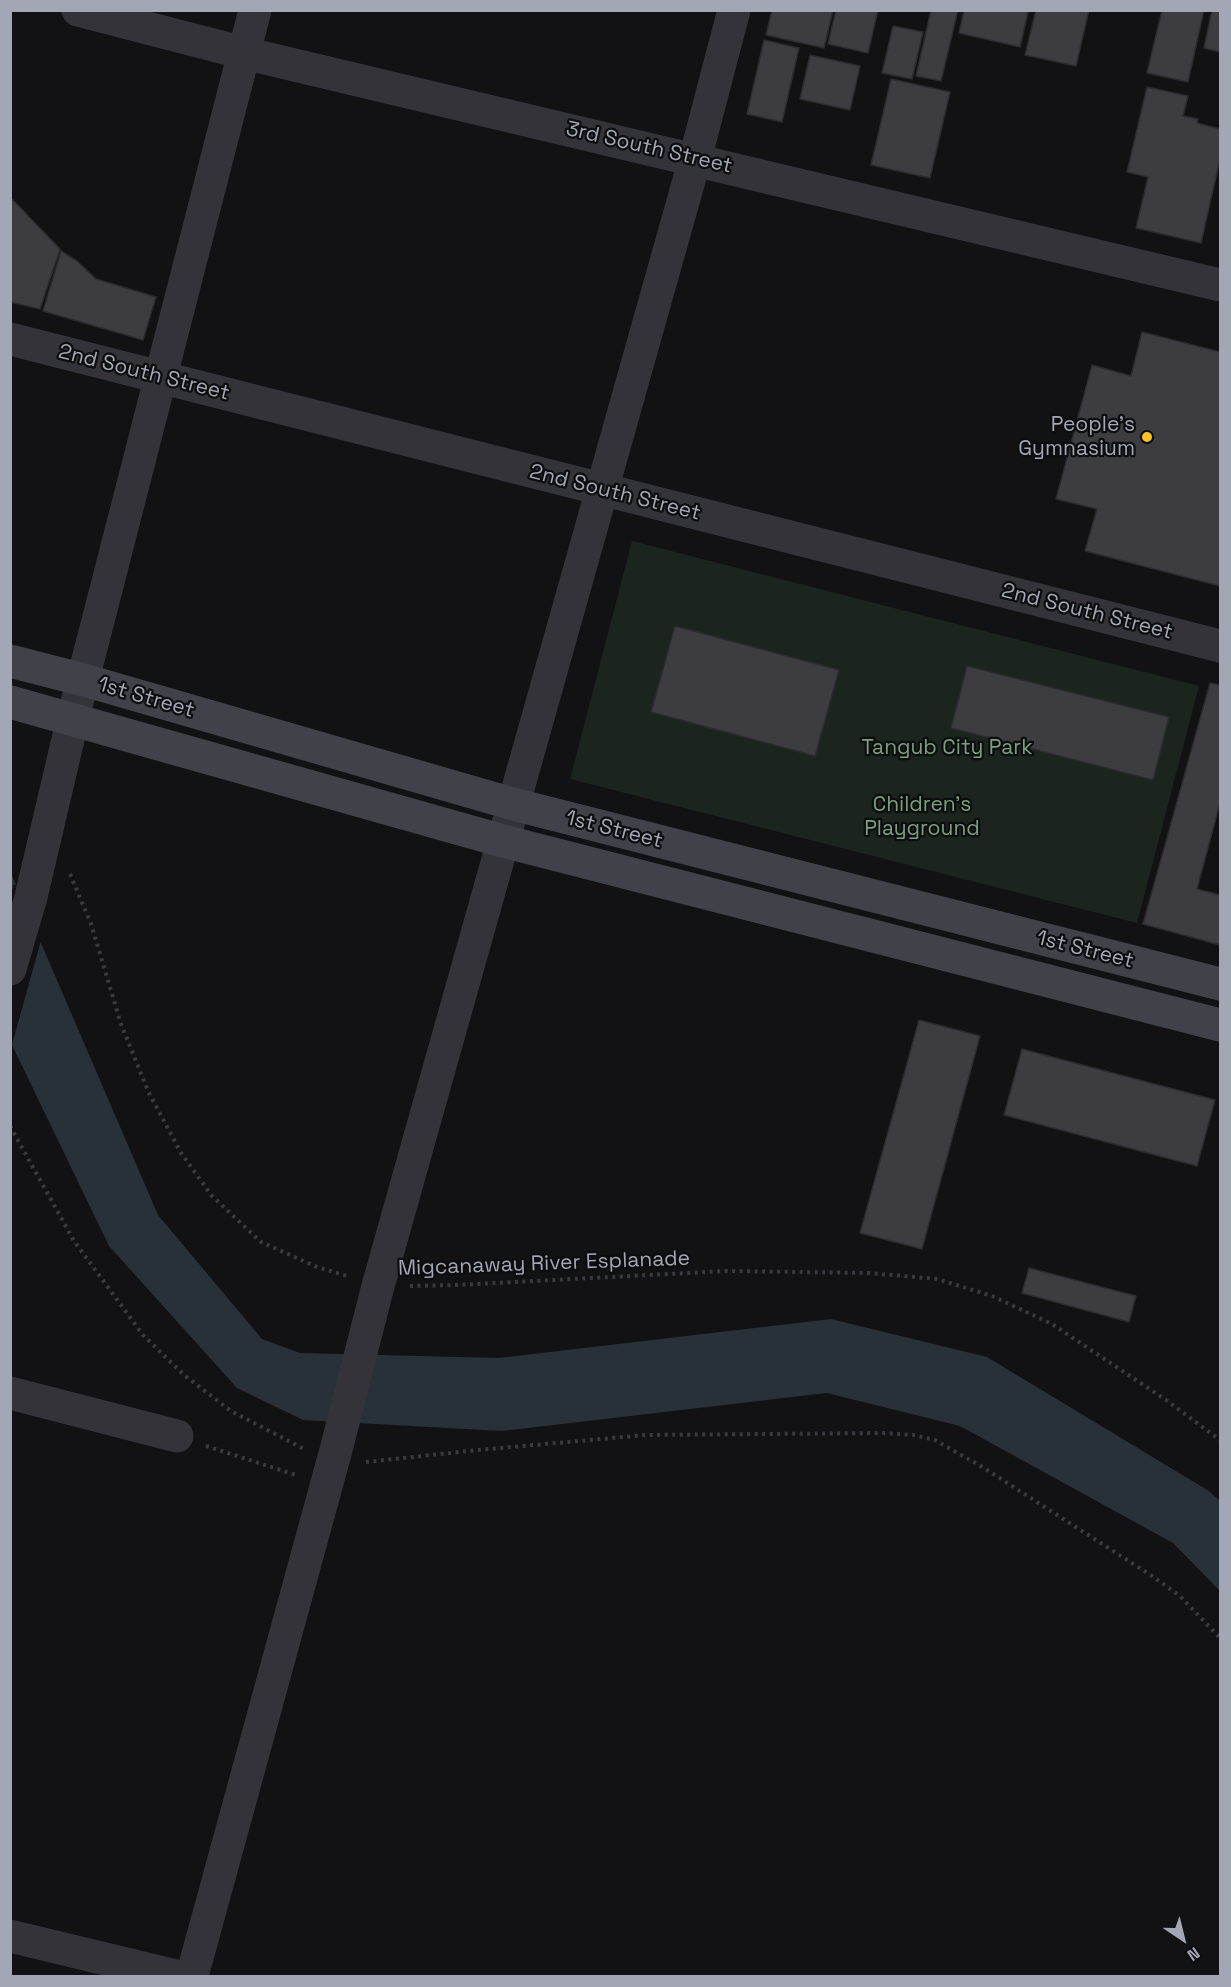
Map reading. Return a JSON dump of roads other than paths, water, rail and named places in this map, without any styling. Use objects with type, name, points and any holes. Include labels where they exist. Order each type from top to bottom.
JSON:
[{"type":"main road","name":"1st Street","points":[[10,661],[84,680],[513,804],[1221,984]]},
{"type":"main road","name":"1st Street","points":[[10,702],[503,841],[1221,1025]]},
{"type":"street","name":"3rd South Street","points":[[78,10],[244,53],[1221,285]]},
{"type":"street","points":[[10,969],[31,897],[73,718],[255,10]]},
{"type":"street","points":[[192,1977],[332,1466],[376,1294],[695,159],[734,10]]},
{"type":"street","name":"2nd South Street","points":[[10,339],[1221,646]]},
{"type":"street","points":[[10,1393],[177,1436]]},
{"type":"street","points":[[10,1936],[176,1977]]},
{"type":"place","name":"People's Gymnasium","points":[[1147,437]]},
{"type":"park label","name":"Tangub City Park","points":[[947,748]]},
{"type":"park label","name":"Children's Playground","points":[[922,817]]}]
